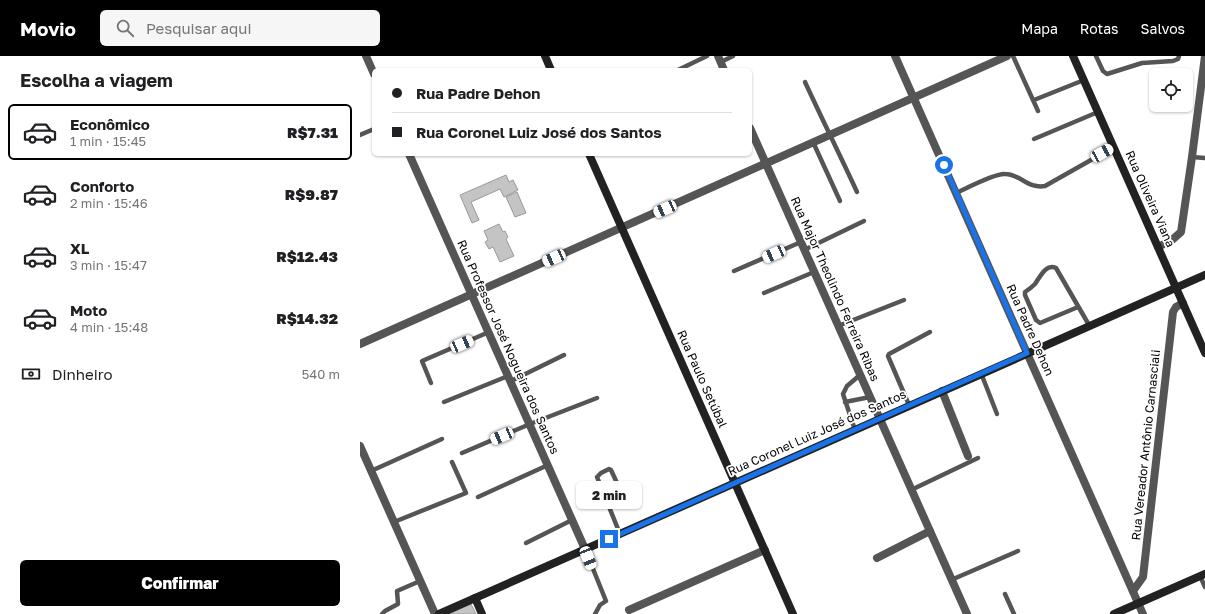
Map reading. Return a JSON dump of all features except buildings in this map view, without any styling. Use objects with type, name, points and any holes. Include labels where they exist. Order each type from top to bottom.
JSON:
[{"type":"main road","points":[[545,56],[550,68]]},
{"type":"main road","name":"Rua Oliveira Viana","points":[[1073,56],[1205,353]]},
{"type":"main road","name":"Rua Paulo Setúbal","points":[[589,156],[794,614]]},
{"type":"main road","name":"Rua Coronel Luiz José dos Santos","points":[[439,614],[1089,325],[1205,275]]},
{"type":"main road","points":[[1114,614],[1203,575]]},
{"type":"main road","points":[[475,598],[482,614]]},
{"type":"street","points":[[366,56],[372,70]]},
{"type":"street","name":"Rua Padre Dehon","points":[[895,56],[1142,613]]},
{"type":"street","points":[[360,344],[1007,56]]},
{"type":"street","points":[[1158,247],[1172,240],[1181,232],[1205,56]]},
{"type":"street","name":"Rua Major Theolindo Ferreira Ribas","points":[[752,132],[966,614]]},
{"type":"street","name":"Rua Professor José Nogueira dos Santos","points":[[410,156],[585,549]]},
{"type":"street","name":"Rua Vereador Antônio Carnasciali","points":[[1133,591],[1143,577],[1173,312],[1176,307],[1183,303]]},
{"type":"street","points":[[942,391],[968,456]]},
{"type":"street","points":[[360,446],[435,614]]},
{"type":"street","points":[[877,558],[930,531]]},
{"type":"street","points":[[629,610],[765,550]]},
{"type":"lane","points":[[682,68],[707,56]]},
{"type":"lane","points":[[721,65],[733,56]]},
{"type":"lane","points":[[1013,56],[1038,111]]},
{"type":"lane","points":[[1096,56],[1103,71],[1107,74],[1142,63],[1173,61],[1178,59],[1179,56]]},
{"type":"lane","points":[[1034,100],[1084,80]]},
{"type":"lane","points":[[805,82],[857,192]]},
{"type":"lane","points":[[1034,139],[1098,112]]},
{"type":"lane","points":[[360,135],[372,130]]},
{"type":"lane","points":[[813,142],[840,201]]},
{"type":"lane","points":[[956,192],[1004,174],[1014,176],[1038,187],[1045,186],[1114,147]]},
{"type":"lane","points":[[1192,157],[1205,158]]},
{"type":"lane","points":[[734,271],[803,246],[864,221]]},
{"type":"lane","points":[[1078,307],[1040,322],[1036,320],[1025,292],[1034,284],[1043,272],[1050,267],[1056,268],[1089,325]]},
{"type":"lane","points":[[764,293],[814,272]]},
{"type":"lane","points":[[838,326],[904,300]]},
{"type":"lane","points":[[431,383],[422,361],[489,332]]},
{"type":"lane","points":[[909,405],[888,356],[889,354],[930,332]]},
{"type":"lane","points":[[444,402],[509,379],[564,355]]},
{"type":"lane","points":[[981,373],[996,414]]},
{"type":"lane","points":[[854,430],[843,394],[844,390],[860,375]]},
{"type":"lane","points":[[462,453],[530,424],[597,398]]},
{"type":"lane","points":[[845,402],[870,398]]},
{"type":"lane","points":[[371,471],[442,439]]},
{"type":"lane","points":[[911,490],[978,458]]},
{"type":"lane","points":[[394,522],[466,493],[452,462]]},
{"type":"lane","points":[[478,497],[548,465]]},
{"type":"lane","points":[[609,507],[622,500],[622,496],[611,470],[609,469],[601,472],[597,477],[609,507],[620,534]]},
{"type":"lane","points":[[526,543],[572,520]]},
{"type":"lane","points":[[585,549],[606,601],[600,604],[595,614]]},
{"type":"lane","points":[[951,580],[1018,551]]},
{"type":"lane","points":[[1203,575],[1205,587]]},
{"type":"lane","points":[[382,614],[398,604],[397,591],[420,580]]},
{"type":"lane","points":[[1005,594],[1014,614]]},
{"type":"route","points":[[609,539],[1027,353],[944,165]]}]
